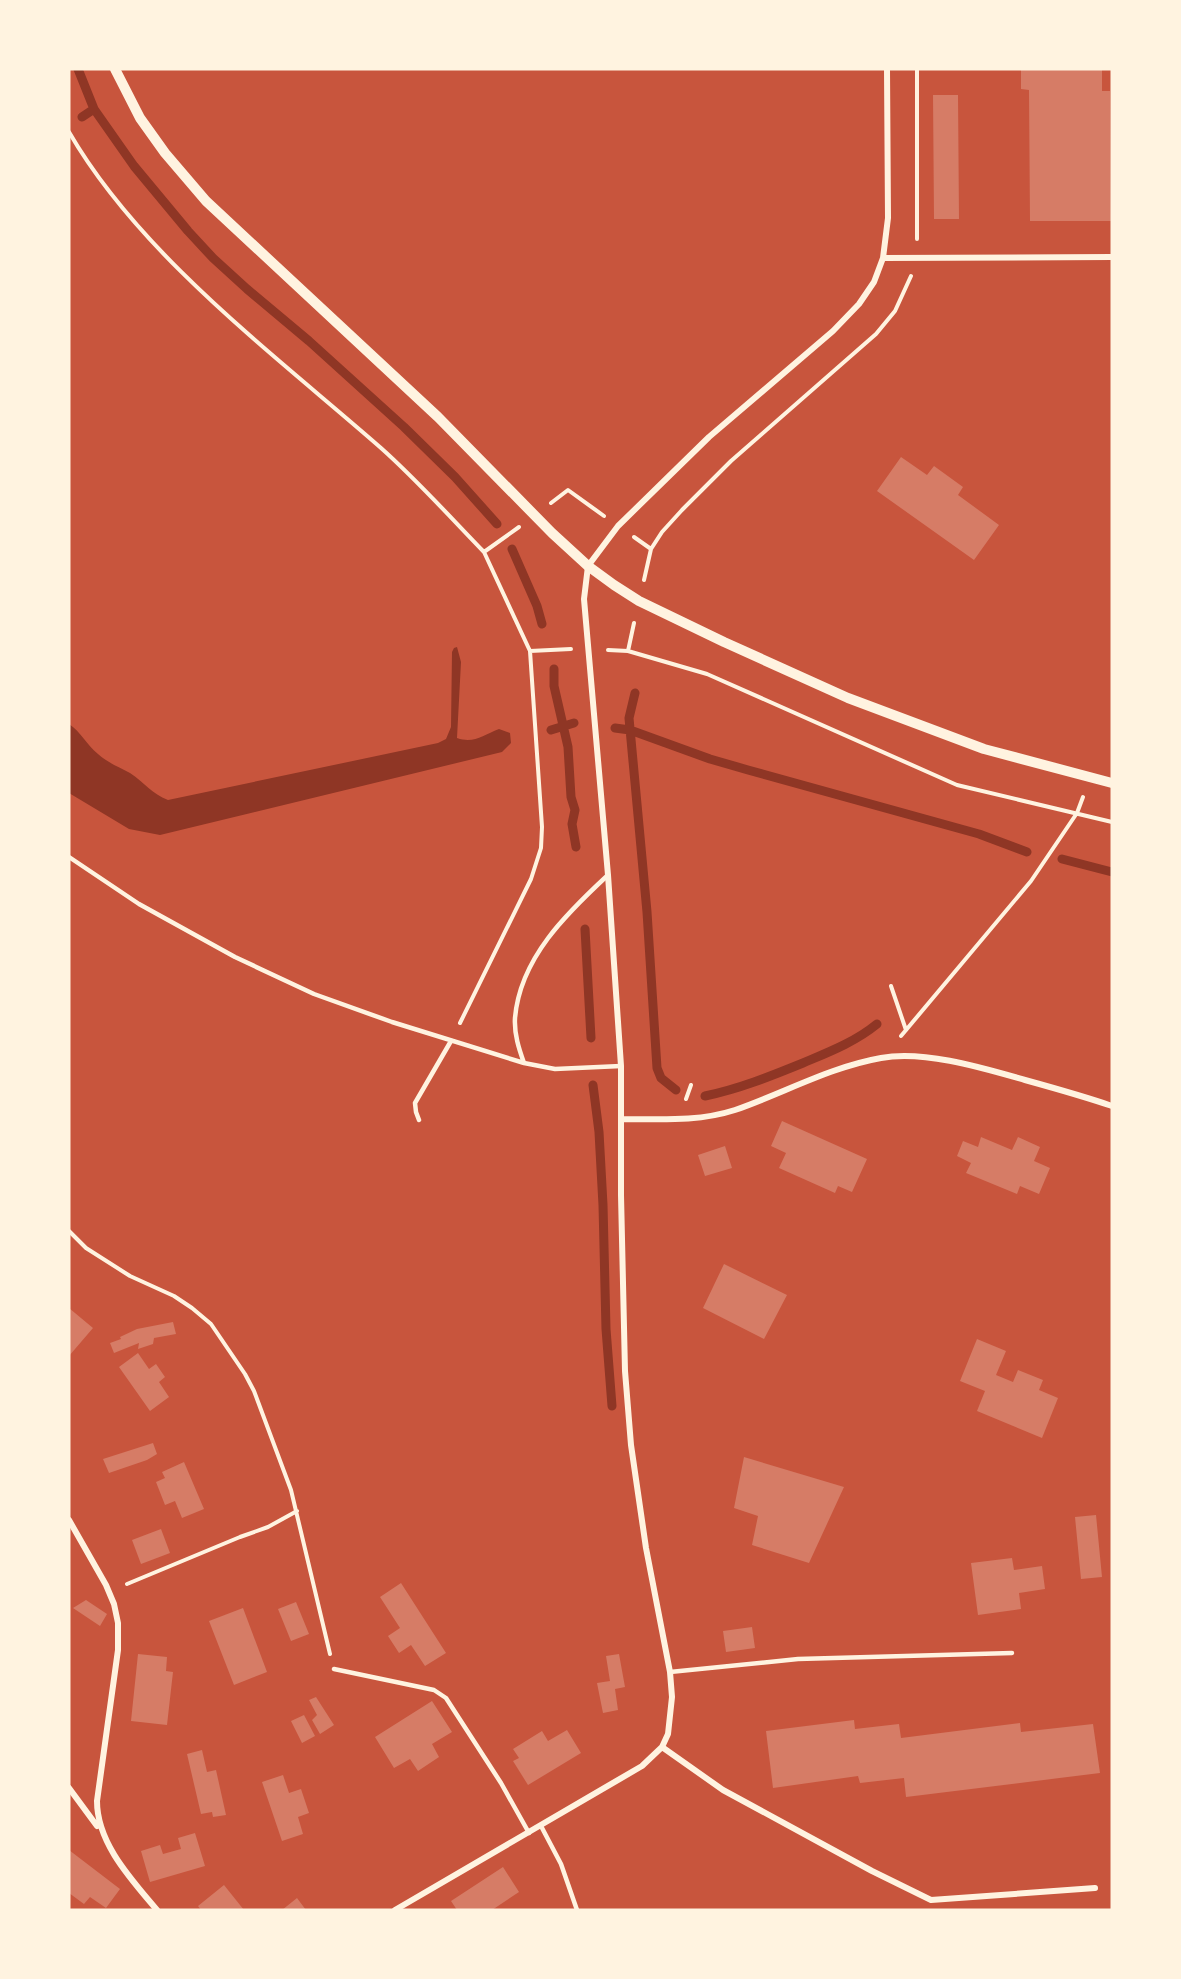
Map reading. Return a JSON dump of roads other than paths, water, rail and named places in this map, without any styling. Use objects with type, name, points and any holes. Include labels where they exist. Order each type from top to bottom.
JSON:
[{"type":"street","points":[[115,69],[140,118],[165,153],[206,201],[438,417],[534,516],[588,566],[639,601],[848,698],[984,748],[1112,783]]},
{"type":"street","points":[[395,1910],[642,1766],[662,1747],[668,1734],[672,1697],[670,1672],[646,1548],[632,1445],[626,1371],[623,1302],[621,1066],[585,599],[588,566],[618,526],[709,437],[833,331],[859,304],[874,282],[883,258],[888,218],[887,69]]},
{"type":"street","points":[[883,258],[1112,257]]},
{"type":"street","points":[[622,1119],[693,1119],[712,1116],[734,1110],[845,1066],[883,1057],[914,1057],[964,1063],[1112,1106]]},
{"type":"street","points":[[69,1520],[110,1592],[118,1623],[118,1650],[97,1801],[97,1817],[104,1836]]},
{"type":"street","points":[[662,1747],[723,1790],[872,1871],[932,1900],[1095,1888]]},
{"type":"street","points":[[69,1788],[104,1836],[129,1877],[157,1910]]},
{"type":"lane","points":[[69,856],[140,904],[235,957],[314,994],[392,1022],[524,1063],[555,1069],[621,1066]]},
{"type":"lane","points":[[524,1063],[517,1043],[515,1020],[518,1000],[528,973],[548,938],[573,908],[608,875]]},
{"type":"lane","points":[[419,1120],[415,1103],[451,1041]]},
{"type":"lane","points":[[670,1672],[798,1659],[1012,1653]]},
{"type":"lane","points":[[334,1669],[434,1690],[446,1698],[501,1783],[529,1833]]},
{"type":"lane","points":[[541,1826],[561,1864],[577,1910]]},
{"type":"waterway","points":[[78,69],[94,109],[134,166],[188,231],[247,289],[309,341],[404,427],[455,477],[497,524]]},
{"type":"waterway","points":[[82,117],[94,109]]},
{"type":"waterway","points":[[512,549],[537,606],[542,624]]},
{"type":"waterway","points":[[554,669],[554,686],[568,747],[571,797],[575,810],[572,824],[576,847]]},
{"type":"waterway","points":[[635,693],[629,718],[647,912],[657,1068],[661,1078],[676,1090]]},
{"type":"waterway","points":[[551,730],[574,723]]},
{"type":"waterway","points":[[615,728],[630,730],[710,759],[979,834],[1027,852]]},
{"type":"waterway","points":[[1062,859],[1112,872]]},
{"type":"waterway","points":[[585,929],[591,1038]]},
{"type":"waterway","points":[[705,1096],[743,1086],[832,1051],[877,1024]]},
{"type":"waterway","points":[[593,1085],[599,1132],[606,1329],[612,1406]]}]
